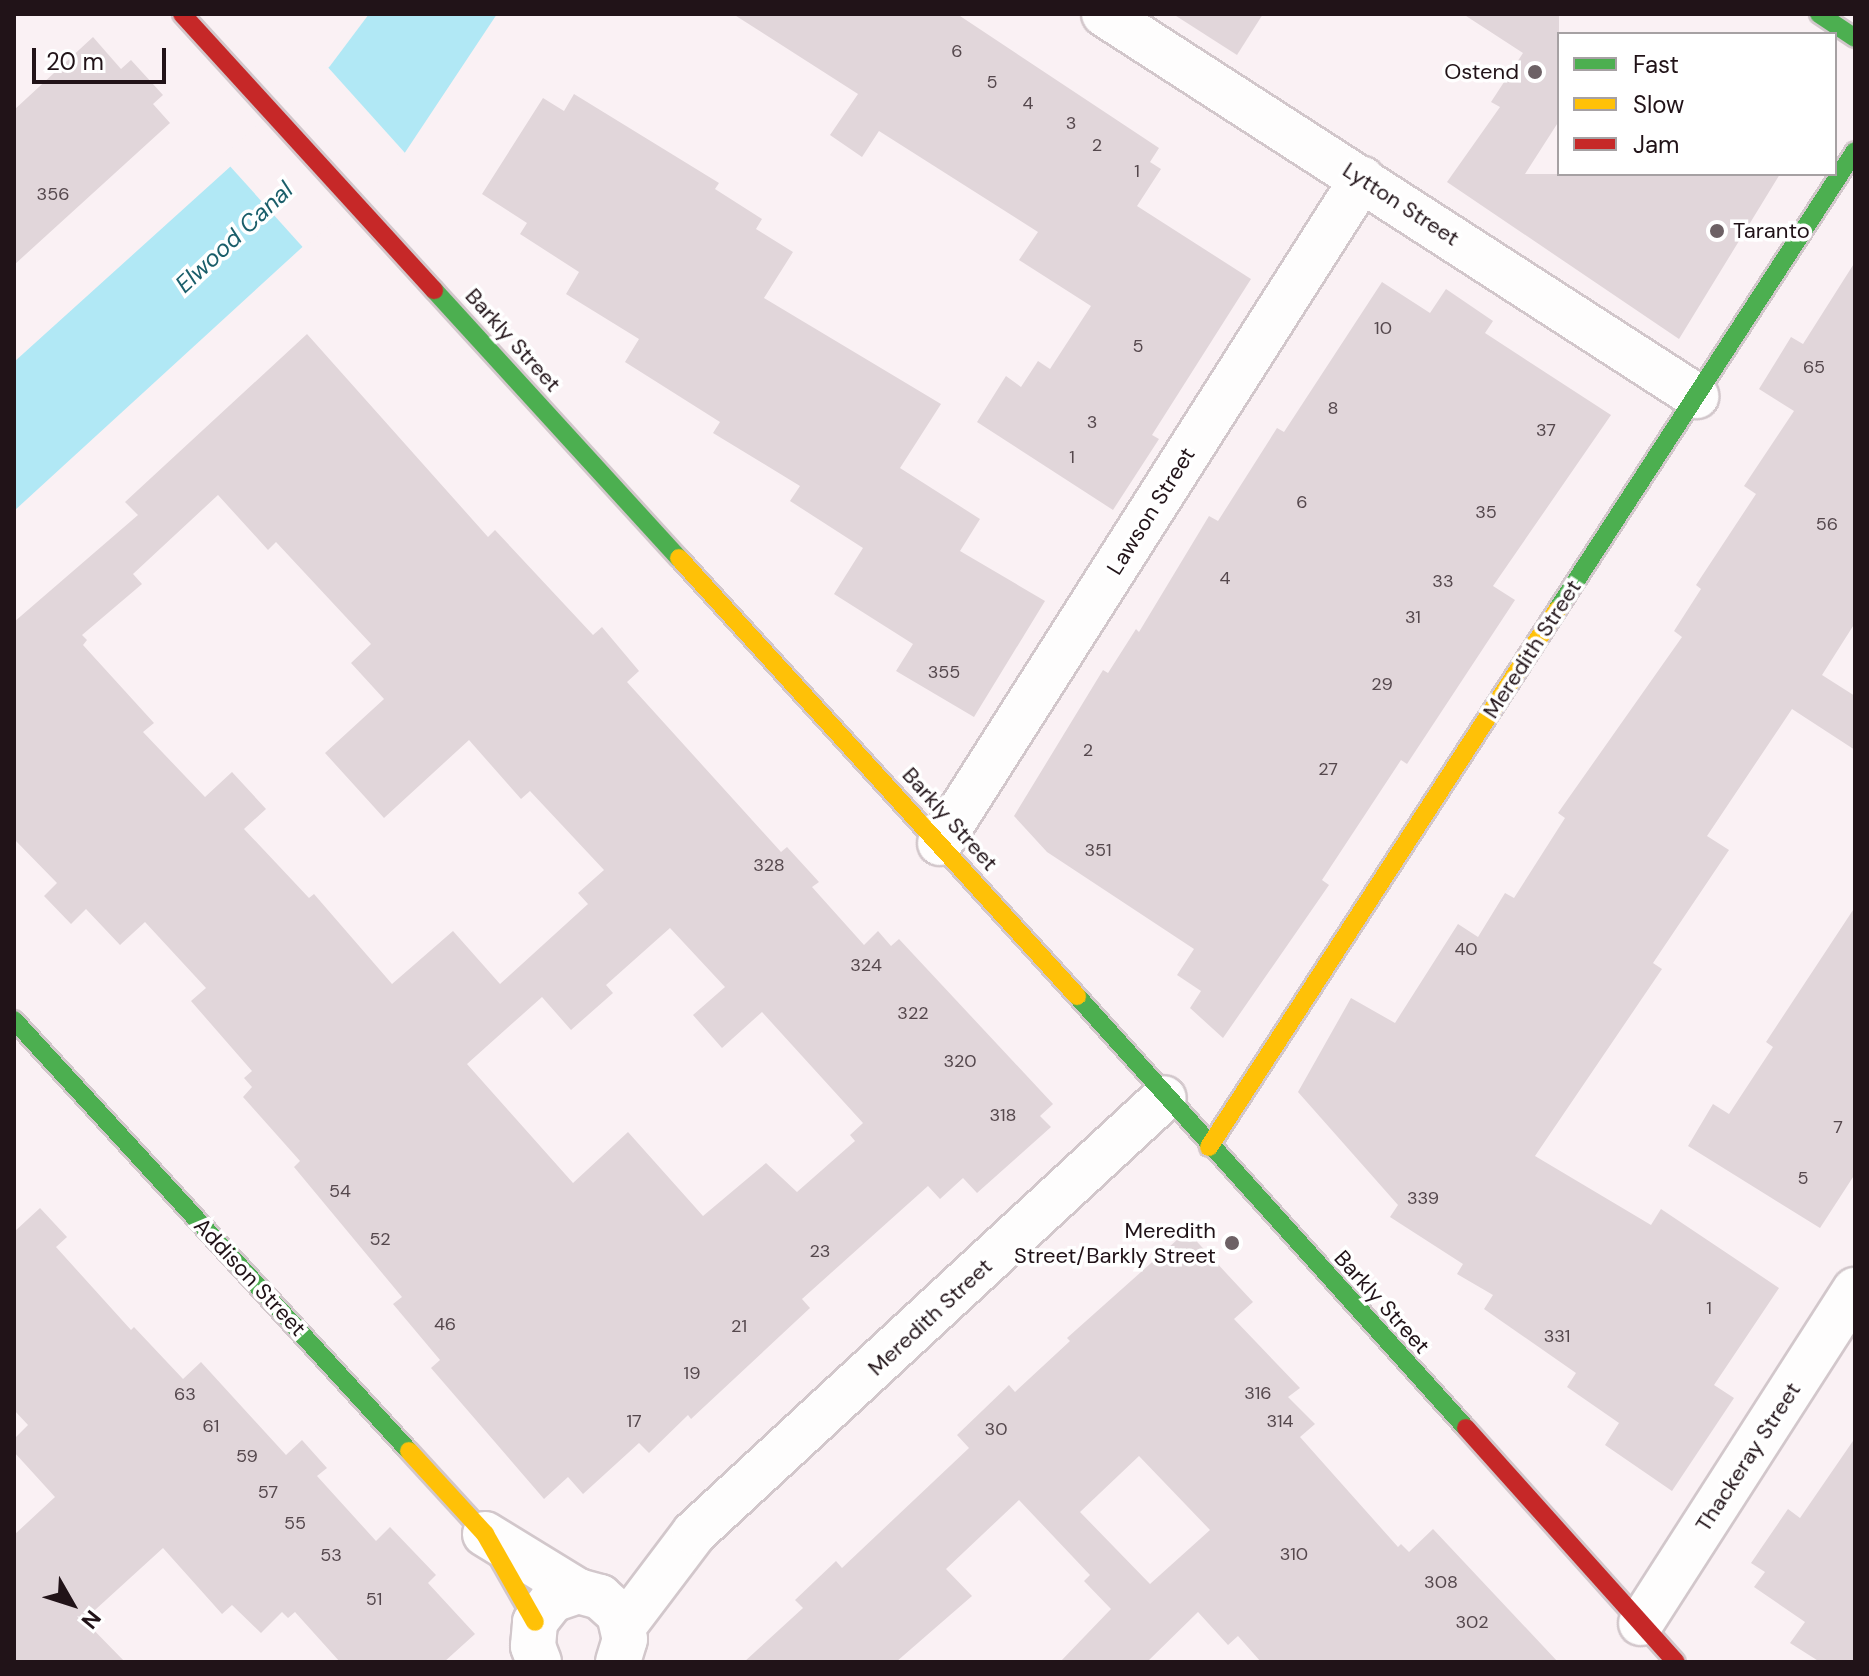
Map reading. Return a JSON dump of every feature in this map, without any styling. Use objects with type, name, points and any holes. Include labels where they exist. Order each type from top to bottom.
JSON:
[{"type":"main road","name":"Barkly Street","points":[[182,14],[940,843],[1164,1098],[1676,1662]]},
{"type":"main road","points":[[1819,14],[1855,38]]},
{"type":"main road","name":"Meredith Street","points":[[1209,1147],[1855,151]]},
{"type":"main road","name":"Addison Street","points":[[14,1020],[485,1534],[532,1648]]},
{"type":"street","name":"Lytton Street","points":[[1104,14],[1696,396]]},
{"type":"street","name":"Lawson Street","points":[[940,843],[1362,179]]},
{"type":"street","name":"Meredith Street","points":[[532,1648],[552,1600],[583,1592],[694,1533],[1164,1098]]},
{"type":"street","name":"Thackeray Street","points":[[1641,1623],[1855,1290]]},
{"type":"street","name":"Meredith Street","points":[[623,1651],[694,1533]]},
{"type":"street","name":"Addison Street","points":[[485,1534],[583,1592],[611,1604],[623,1651]]},
{"type":"water","name":"Elwood Canal","points":[[369,14],[497,14],[404,154],[14,511],[14,362],[231,166],[330,66]]},
{"type":"pier","points":[[325,64],[407,155],[304,248],[222,157]]},
{"type":"building","points":[[733,14],[957,14],[1159,148],[1150,162],[1161,169],[1137,206],[1251,279],[1152,435],[1159,439],[1113,510],[977,422],[1006,376],[1021,387],[1038,361],[1050,369],[1091,306],[1019,260],[1038,232],[879,131],[862,157],[830,135],[858,94]]},
{"type":"building","points":[[1173,14],[1263,14],[1237,55]]},
{"type":"building","points":[[1463,14],[1559,14],[1557,124],[1525,174],[1779,176],[1679,339],[1447,182],[1500,107],[1491,102],[1523,53]]},
{"type":"building","points":[[93,37],[121,69],[131,60],[163,95],[153,104],[170,123],[14,265],[14,110]]},
{"type":"building","points":[[574,94],[719,183],[715,189],[762,219],[756,229],[793,252],[764,298],[941,404],[900,468],[980,519],[960,551],[1045,601],[974,717],[896,671],[913,644],[834,594],[863,548],[790,501],[800,486],[713,433],[720,422],[625,362],[639,339],[566,294],[579,272],[520,234],[527,223],[482,194],[543,98],[564,111]]},
{"type":"building","points":[[1855,262],[1855,623],[1822,675],[1855,696],[1855,750],[1792,709],[1707,836],[1729,850],[1653,963],[1662,969],[1535,1156],[1651,1225],[1661,1209],[1779,1288],[1714,1385],[1734,1398],[1672,1491],[1605,1445],[1619,1423],[1567,1387],[1576,1373],[1484,1309],[1493,1295],[1457,1274],[1463,1264],[1390,1217],[1398,1205],[1298,1092],[1351,998],[1395,1023],[1458,924],[1478,937],[1505,893],[1514,898],[1565,818],[1558,813],[1682,637],[1674,631],[1701,589],[1696,585],[1756,494],[1744,486],[1794,411],[1759,389],[1791,337],[1803,344]]},
{"type":"building","points":[[1382,282],[1430,313],[1446,289],[1493,321],[1485,333],[1611,415],[1493,586],[1515,600],[1407,764],[1401,760],[1322,880],[1329,885],[1223,1038],[1190,1008],[1201,991],[1177,975],[1194,949],[1047,852],[1014,816],[1103,670],[1108,673],[1136,629],[1139,632],[1209,516],[1218,521],[1277,428],[1284,432]]},
{"type":"building","points":[[307,334],[488,537],[495,530],[593,635],[602,627],[639,671],[627,682],[781,852],[787,847],[819,882],[812,887],[864,945],[878,931],[891,946],[899,939],[1053,1104],[1040,1116],[1051,1127],[977,1193],[963,1178],[940,1199],[928,1186],[802,1299],[810,1308],[691,1419],[688,1415],[649,1453],[639,1443],[583,1494],[568,1477],[544,1499],[431,1368],[440,1360],[393,1304],[402,1297],[294,1167],[300,1161],[243,1097],[252,1087],[244,1078],[252,1071],[191,1001],[206,988],[145,922],[120,945],[86,909],[71,924],[44,896],[57,883],[14,839],[14,622],[138,515],[125,502]],"holes":[[[218,495],[268,550],[276,542],[371,644],[351,663],[384,699],[325,753],[384,818],[469,740],[521,799],[530,791],[604,870],[578,893],[588,904],[500,984],[453,931],[392,984],[314,894],[309,898],[244,829],[266,809],[232,772],[205,797],[143,732],[154,723],[83,645],[87,640],[82,635],[142,584],[133,574]],[[670,928],[725,987],[693,1015],[722,1048],[762,1012],[863,1123],[850,1135],[855,1141],[797,1192],[766,1163],[703,1216],[628,1132],[573,1183],[467,1064],[542,997],[571,1030],[613,993],[606,985]]]},
{"type":"building","points":[[1855,907],[1855,1174],[1820,1228],[1688,1146],[1713,1104],[1729,1114],[1773,1047],[1766,1042]]},
{"type":"building","points":[[40,1208],[67,1237],[56,1247],[131,1330],[134,1327],[183,1379],[201,1362],[286,1455],[302,1440],[327,1468],[317,1476],[376,1541],[390,1527],[436,1575],[428,1583],[475,1634],[444,1662],[340,1662],[295,1612],[288,1618],[282,1612],[261,1633],[232,1605],[222,1614],[163,1548],[84,1620],[125,1662],[14,1662],[14,1535],[55,1497],[14,1452],[14,1439],[28,1425],[14,1410],[14,1232]]},
{"type":"building","points":[[1187,1231],[1253,1302],[1234,1319],[1300,1388],[1288,1397],[1315,1424],[1300,1437],[1398,1547],[1401,1544],[1409,1552],[1433,1529],[1558,1662],[1261,1662],[1238,1636],[1228,1645],[1198,1612],[1147,1662],[1060,1662],[1111,1609],[1084,1581],[1090,1575],[1019,1500],[946,1569],[972,1596],[896,1662],[744,1662],[803,1608],[795,1600],[836,1561],[842,1568],[969,1448],[957,1435],[1009,1385],[1015,1392],[1070,1341],[1067,1338]],"holes":[[[1139,1456],[1210,1530],[1150,1584],[1080,1512]]]},
{"type":"building","points":[[1855,1438],[1855,1662],[1820,1662],[1790,1643],[1805,1622],[1754,1587],[1765,1572],[1751,1563],[1788,1509],[1800,1518]]},
{"type":"traffic: fast","points":[[1819,14],[1855,38]]},
{"type":"traffic: fast","points":[[1557,610],[1855,151]]},
{"type":"traffic: fast","points":[[434,290],[679,558]]},
{"type":"traffic: fast","points":[[1077,996],[1466,1428]]},
{"type":"traffic: fast","points":[[14,1020],[409,1451]]},
{"type":"traffic: slow","points":[[679,558],[1077,996]]},
{"type":"traffic: slow","points":[[1209,1147],[1557,610]]},
{"type":"traffic: slow","points":[[409,1451],[485,1534],[535,1622]]},
{"type":"traffic: jam","points":[[182,14],[434,290]]},
{"type":"traffic: jam","points":[[1466,1428],[1676,1662]]},
{"type":"place","name":"Ostend","points":[[1535,72]]},
{"type":"place","name":"Taranto","points":[[1717,231]]},
{"type":"place","name":"Meredith Street/Barkly Street","points":[[1232,1243]]}]
